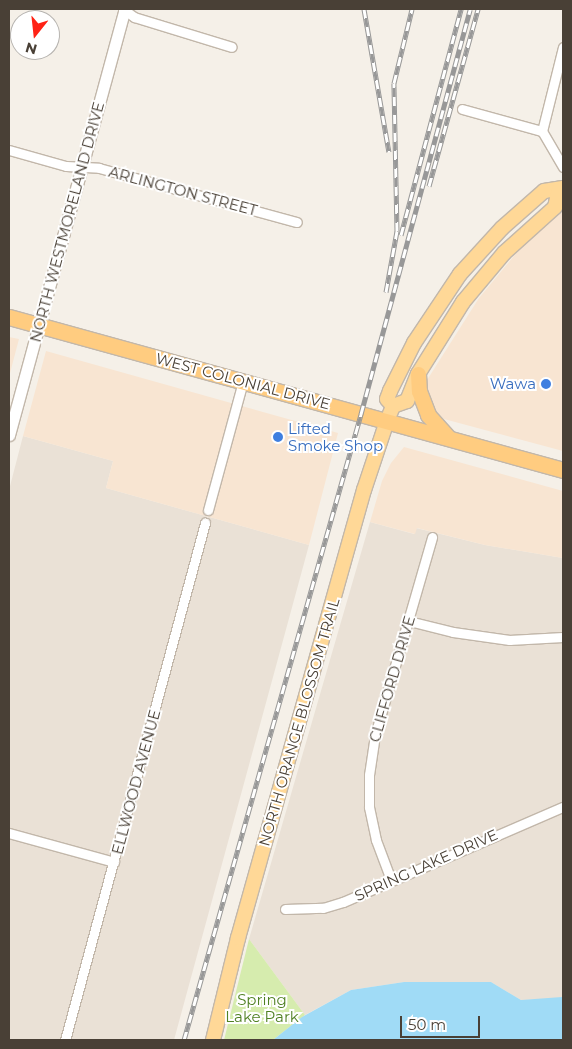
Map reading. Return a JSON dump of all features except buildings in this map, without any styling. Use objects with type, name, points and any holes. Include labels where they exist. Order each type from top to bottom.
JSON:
[{"type":"highway","name":"WEST COLONIAL DRIVE","points":[[9,317],[563,470]]},
{"type":"highway","points":[[418,374],[419,391],[428,415],[451,440]]},
{"type":"main road","name":"NORTH ORANGE BLOSSOM TRAIL","points":[[213,1040],[240,928],[364,490],[393,406],[407,401],[418,374],[463,302],[504,253],[555,207],[561,189],[544,191],[502,228],[460,274],[414,343],[387,399],[393,406]]},
{"type":"street","points":[[124,9],[134,17],[232,47]]},
{"type":"street","name":"NORTH WESTMORELAND DRIVE","points":[[9,435],[124,9]]},
{"type":"street","points":[[563,47],[542,131],[563,167]]},
{"type":"street","points":[[462,109],[542,131]]},
{"type":"street","name":"ARLINGTON STREET","points":[[9,150],[82,167],[99,168],[297,222]]},
{"type":"street","points":[[208,510],[243,381]]},
{"type":"street","name":"ELLWOOD AVENUE","points":[[66,1040],[205,523]]},
{"type":"street","name":"CLIFFORD DRIVE","points":[[391,880],[376,840],[368,807],[369,775],[374,735],[409,621],[432,537]]},
{"type":"street","points":[[409,621],[453,632],[508,640],[563,637]]},
{"type":"street","name":"SPRING LAKE DRIVE","points":[[285,909],[323,908],[563,807]]},
{"type":"street","points":[[9,833],[114,862]]},
{"type":"shaded area","points":[[563,211],[563,451],[444,419],[431,408],[424,396],[427,380],[479,298],[533,233]]},
{"type":"shaded area","points":[[9,337],[19,339],[9,377]]},
{"type":"shaded area","points":[[46,351],[338,433],[309,545],[106,488],[113,461],[23,436]]},
{"type":"shaded area","points":[[23,436],[113,461],[106,488],[309,545],[174,1040],[9,1040],[9,490]]},
{"type":"shaded area","points":[[404,447],[563,491],[563,558],[485,545],[417,528],[415,534],[370,522],[382,481],[391,463]]},
{"type":"shaded area","points":[[370,522],[414,534],[416,528],[485,545],[563,558],[563,999],[521,1000],[491,982],[404,982],[351,990],[305,1015],[249,939]]},
{"type":"green space","name":"Spring Lake Park","points":[[249,939],[305,1015],[273,1040],[224,1040]]},
{"type":"water","points":[[404,982],[491,982],[521,1000],[562,997],[563,1040],[273,1040],[302,1017],[351,990]]},
{"type":"railway","points":[[364,9],[389,152]]},
{"type":"railway","points":[[386,292],[397,231],[394,83],[412,9]]},
{"type":"railway","points":[[401,235],[461,9]]},
{"type":"railway","points":[[184,1040],[361,414],[470,9]]},
{"type":"railway","points":[[429,186],[478,9]]},
{"type":"place","name":"Wawa","points":[[546,384]]},
{"type":"place","name":"Lifted Smoke Shop","points":[[278,437]]}]
